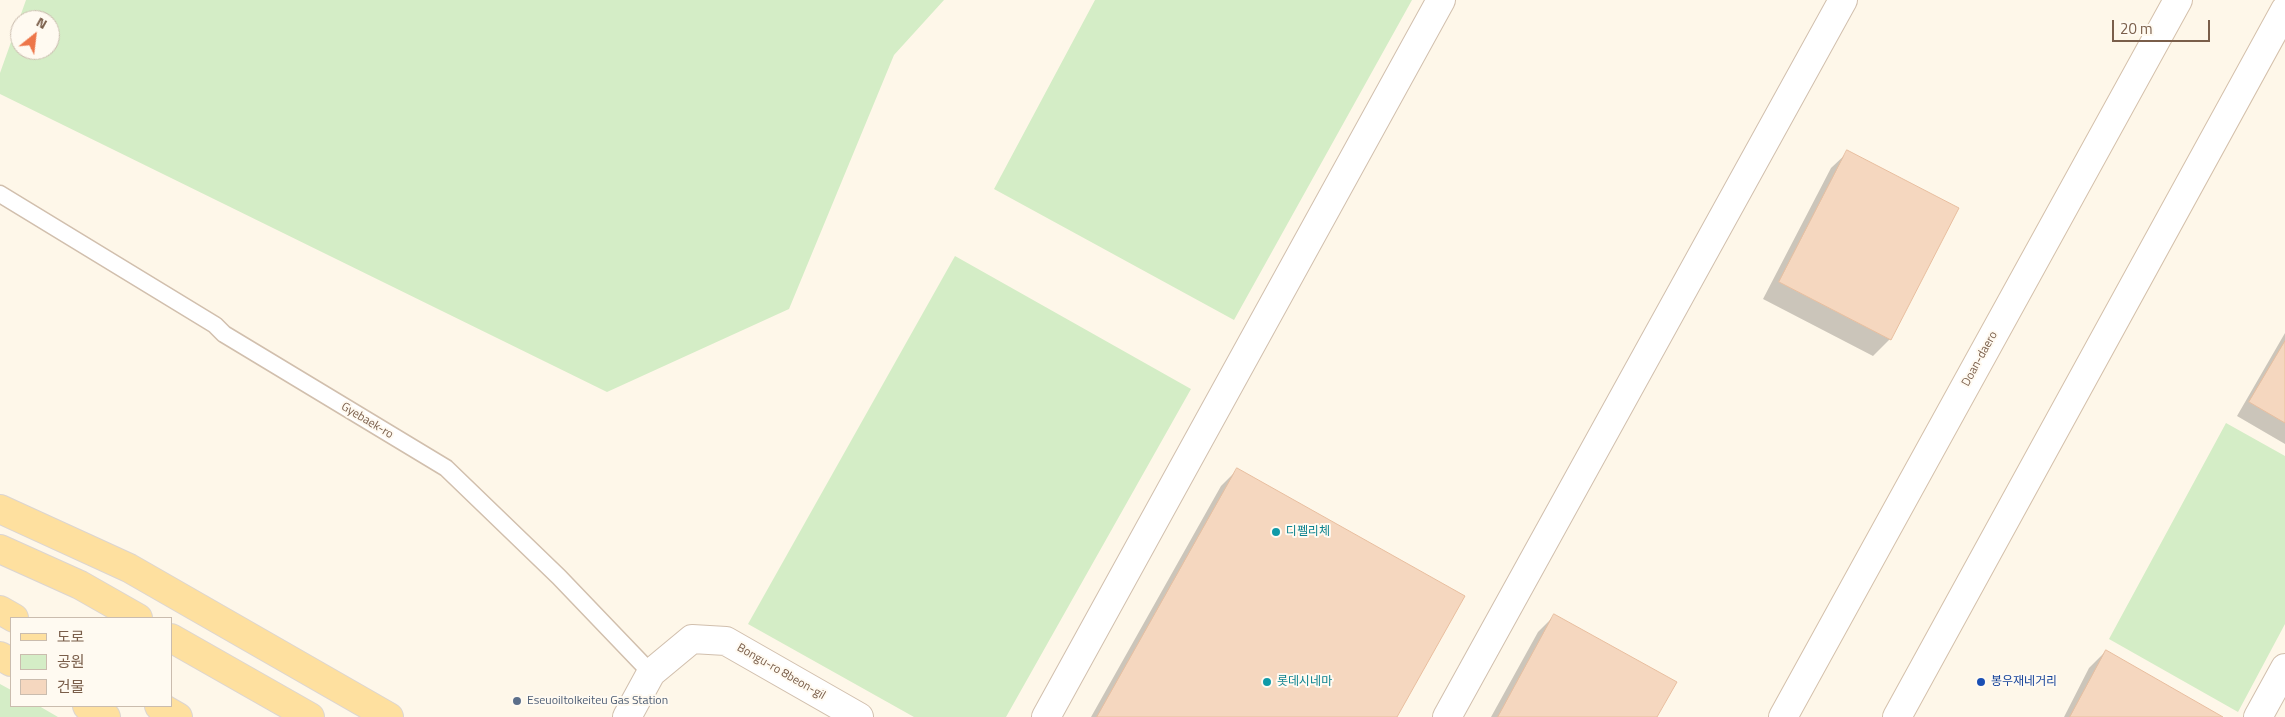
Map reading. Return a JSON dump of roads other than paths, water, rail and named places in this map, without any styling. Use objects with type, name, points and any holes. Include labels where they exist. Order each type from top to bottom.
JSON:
[{"type":"main road","points":[[0,509],[129,568],[389,717]]},
{"type":"main road","points":[[0,549],[80,585],[136,617]]},
{"type":"main road","points":[[0,610],[12,617]]},
{"type":"main road","points":[[172,639],[310,717]]},
{"type":"main road","points":[[89,707],[106,717]]},
{"type":"main road","points":[[161,707],[178,717]]},
{"type":"street","points":[[1046,717],[1441,0]]},
{"type":"street","name":"Doan-daero","points":[[1783,717],[2178,0]]},
{"type":"street","points":[[1447,717],[1841,1]]},
{"type":"street","points":[[1897,717],[2285,10]]},
{"type":"street","name":"Bongu-ro 8beon-gil","points":[[652,672],[692,639],[726,641],[859,717]]},
{"type":"street","points":[[2258,717],[2285,668]]},
{"type":"street","points":[[627,717],[652,672]]},
{"type":"lane","name":"Gyebaek-ro","points":[[0,194],[216,325],[224,334],[446,468],[559,577],[652,672]]},
{"type":"place","name":"디펠리체","points":[[1276,532]]},
{"type":"place","name":"롯데시네마","points":[[1267,682]]},
{"type":"place","name":"봉우재네거리","points":[[1981,682]]},
{"type":"place","name":"Eseuoiltolkeiteu Gas Station","points":[[517,701]]}]
